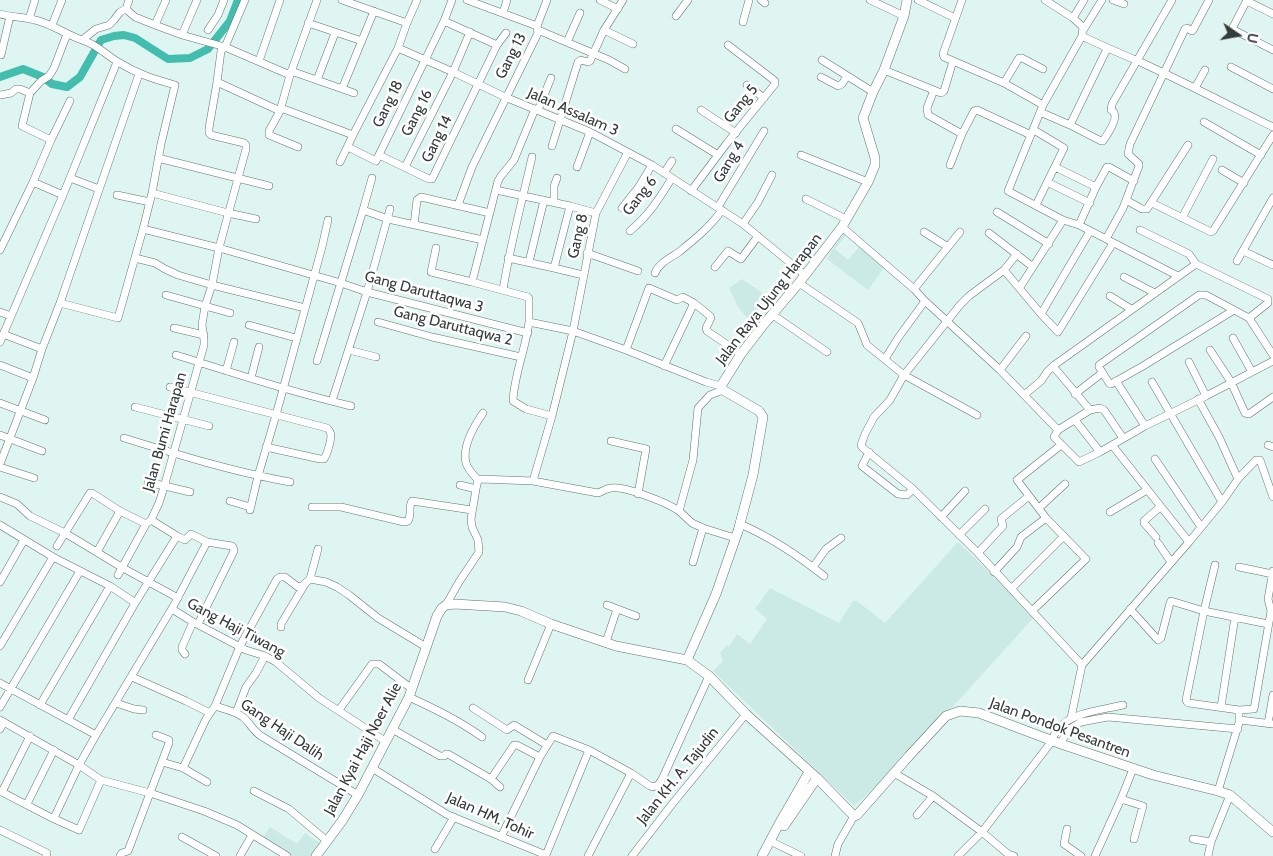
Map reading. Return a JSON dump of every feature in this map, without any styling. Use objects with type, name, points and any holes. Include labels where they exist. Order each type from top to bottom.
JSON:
[{"type":"street","points":[[29,19],[35,0]]},
{"type":"street","points":[[52,25],[62,0]]},
{"type":"street","points":[[85,41],[96,29],[108,25],[120,12],[126,9],[129,0]]},
{"type":"street","points":[[155,25],[166,0]]},
{"type":"street","points":[[182,35],[197,0]]},
{"type":"street","points":[[208,30],[218,15],[224,0]]},
{"type":"street","points":[[245,0],[225,47],[221,51],[217,82],[280,110],[353,135]]},
{"type":"street","points":[[259,61],[280,0]]},
{"type":"street","points":[[298,147],[269,135],[269,132],[280,110],[290,73],[317,0]]},
{"type":"street","points":[[342,0],[407,23]]},
{"type":"street","points":[[340,162],[398,48],[417,0]]},
{"type":"street","name":"Gang 18","points":[[377,158],[444,21],[452,0]]},
{"type":"street","points":[[467,0],[503,12],[625,69]]},
{"type":"street","points":[[503,12],[507,0]]},
{"type":"street","name":"Gang 13","points":[[458,205],[468,176],[505,97],[538,33],[547,0]]},
{"type":"street","points":[[602,0],[618,10]]},
{"type":"street","points":[[552,146],[578,62],[581,60],[588,62],[604,30],[623,0]]},
{"type":"street","points":[[676,16],[688,0]]},
{"type":"street","points":[[743,22],[749,0]]},
{"type":"street","points":[[870,0],[904,16]]},
{"type":"street","name":"Jalan Raya Ujung Harapan","points":[[687,660],[716,594],[736,538],[753,475],[763,417],[758,411],[722,388],[741,354],[799,283],[844,223],[868,182],[875,165],[875,158],[863,118],[884,70],[904,16],[907,0]]},
{"type":"street","points":[[918,0],[956,18]]},
{"type":"street","points":[[962,0],[943,54],[944,57],[1004,83],[1041,109],[1101,141],[1103,141],[1114,123],[1116,116],[1111,107],[1172,0]]},
{"type":"street","points":[[1044,0],[1073,18],[1083,32],[1107,49],[1195,88],[1273,128]]},
{"type":"street","points":[[1073,18],[1084,0]]},
{"type":"street","points":[[1102,0],[1041,109],[1008,191],[1178,276]]},
{"type":"street","points":[[1113,0],[1124,5]]},
{"type":"street","points":[[1106,239],[1126,200],[1140,166],[1129,156],[1130,144],[1185,29],[1193,30],[1209,0]]},
{"type":"street","points":[[1273,14],[1247,1],[1232,29],[1273,50]]},
{"type":"street","points":[[126,9],[135,16],[182,35],[225,47],[290,73],[354,93]]},
{"type":"street","points":[[342,89],[374,10]]},
{"type":"street","points":[[567,42],[580,13]]},
{"type":"street","points":[[0,14],[52,25],[67,34],[85,41],[139,74],[175,85],[150,202],[118,318],[60,303]]},
{"type":"street","points":[[0,55],[10,16]]},
{"type":"street","points":[[444,21],[496,45]]},
{"type":"street","points":[[308,23],[362,41]]},
{"type":"street","points":[[604,30],[633,44]]},
{"type":"street","name":"Gang 16","points":[[405,167],[453,72],[470,32]]},
{"type":"street","points":[[317,80],[335,33]]},
{"type":"street","points":[[478,85],[496,45],[506,33]]},
{"type":"street","points":[[51,140],[22,126],[30,93],[41,81],[49,76],[67,34]]},
{"type":"street","name":"Gang 5","points":[[691,191],[775,84],[774,80],[728,45]]},
{"type":"street","name":"Jalan Assalam 3","points":[[398,48],[505,97],[590,132],[652,165],[743,224],[805,275]]},
{"type":"street","points":[[1070,125],[1107,49]]},
{"type":"street","points":[[1004,83],[1019,58],[1043,69]]},
{"type":"street","points":[[822,60],[873,92]]},
{"type":"street","points":[[884,70],[934,90],[944,92],[953,61]]},
{"type":"street","points":[[0,342],[117,62]]},
{"type":"street","points":[[1231,67],[1273,89]]},
{"type":"street","points":[[1195,88],[1205,70]]},
{"type":"street","points":[[34,478],[0,465],[60,303],[139,74]]},
{"type":"street","points":[[821,77],[838,86],[842,84],[847,76]]},
{"type":"street","points":[[472,282],[499,178],[514,160],[551,78]]},
{"type":"street","name":"Jalan Bumi Harapan","points":[[118,575],[157,506],[174,454],[204,345],[202,324],[205,306],[246,149],[244,142],[211,135],[209,132],[208,128],[217,82]]},
{"type":"street","name":"Gang 14","points":[[348,147],[405,167],[432,179],[478,85]]},
{"type":"street","points":[[747,85],[764,98]]},
{"type":"street","points":[[0,95],[11,93],[16,89],[30,93]]},
{"type":"street","points":[[934,90],[927,108],[928,115],[962,134]]},
{"type":"street","points":[[0,250],[70,101]]},
{"type":"street","points":[[701,110],[736,133]]},
{"type":"street","points":[[950,165],[962,134],[974,111],[977,110],[1032,132],[1064,147],[1036,205]]},
{"type":"street","points":[[1204,122],[1261,155]]},
{"type":"street","points":[[676,129],[718,155]]},
{"type":"street","name":"Gang 4","points":[[655,272],[661,264],[678,253],[707,228],[720,209],[764,131]]},
{"type":"street","points":[[577,167],[590,132]]},
{"type":"street","points":[[1152,203],[1211,232],[1273,136]]},
{"type":"street","points":[[1126,200],[1142,209],[1147,209],[1188,145]]},
{"type":"street","name":"Gang 8","points":[[533,481],[552,416],[573,331],[596,213],[628,152]]},
{"type":"street","points":[[801,155],[868,182]]},
{"type":"street","points":[[503,290],[508,258],[532,157]]},
{"type":"street","points":[[158,158],[269,186]]},
{"type":"street","points":[[1182,218],[1213,159]]},
{"type":"street","points":[[664,173],[672,161]]},
{"type":"street","points":[[622,208],[638,188],[652,165]]},
{"type":"street","points":[[1055,167],[1096,187]]},
{"type":"street","points":[[1079,225],[1107,167],[1134,181]]},
{"type":"street","points":[[1222,170],[1244,183]]},
{"type":"street","points":[[743,224],[758,202],[772,175]]},
{"type":"street","points":[[70,178],[99,189]]},
{"type":"street","points":[[318,362],[372,178]]},
{"type":"street","points":[[554,202],[554,186],[557,178]]},
{"type":"street","name":"Gang 6","points":[[630,231],[648,214],[672,178]]},
{"type":"street","points":[[33,182],[63,195]]},
{"type":"street","points":[[1047,182],[1090,203]]},
{"type":"street","points":[[496,190],[596,213]]},
{"type":"street","points":[[152,193],[228,213],[256,218]]},
{"type":"street","points":[[117,195],[150,202]]},
{"type":"street","points":[[414,225],[417,200],[419,198],[490,213]]},
{"type":"street","points":[[1237,261],[1273,198]]},
{"type":"street","points":[[806,199],[844,223],[1000,370],[1058,430]]},
{"type":"street","points":[[529,262],[544,200]]},
{"type":"street","points":[[554,268],[570,206]]},
{"type":"street","points":[[332,401],[367,292],[390,209]]},
{"type":"street","points":[[363,210],[388,219],[483,240]]},
{"type":"street","points":[[997,212],[1049,244]]},
{"type":"street","points":[[230,501],[250,509],[328,220]]},
{"type":"street","points":[[1020,287],[1063,220]]},
{"type":"street","name":"Gang Daruttaqwa 3","points":[[143,229],[219,248],[367,292],[528,333]]},
{"type":"street","points":[[1140,230],[1190,254],[1196,264],[1268,299],[1268,303],[1249,318]]},
{"type":"street","points":[[1041,314],[1090,231]]},
{"type":"street","points":[[924,232],[948,247]]},
{"type":"street","points":[[914,289],[960,232]]},
{"type":"street","points":[[989,233],[1033,268]]},
{"type":"street","points":[[715,267],[728,251],[741,260],[758,236]]},
{"type":"street","points":[[1004,270],[1058,332],[1113,243]]},
{"type":"street","points":[[436,248],[431,272],[528,297],[528,333],[521,357],[514,401],[526,409],[552,416]]},
{"type":"street","points":[[1243,251],[1273,265]]},
{"type":"street","points":[[587,253],[638,271]]},
{"type":"street","points":[[1017,254],[1004,270],[960,304],[904,375],[890,400],[874,416],[864,434],[861,445],[913,489],[941,516],[1082,665]]},
{"type":"street","points":[[135,258],[155,263],[178,275],[305,308]]},
{"type":"street","points":[[508,258],[584,275]]},
{"type":"street","points":[[1024,395],[1053,366],[1196,264]]},
{"type":"street","points":[[1124,277],[1155,293]]},
{"type":"street","points":[[799,283],[858,323],[867,346],[904,375],[977,415]]},
{"type":"street","points":[[626,350],[649,288],[677,300],[683,297],[694,303],[711,318],[706,328],[707,331],[741,354]]},
{"type":"street","points":[[166,295],[230,313]]},
{"type":"street","points":[[1234,310],[1111,384],[1102,373],[1099,365],[1199,295],[1206,295],[1249,318],[1273,355]]},
{"type":"street","points":[[1110,296],[1132,309]]},
{"type":"street","points":[[885,359],[925,301]]},
{"type":"street","points":[[664,366],[694,303]]},
{"type":"street","points":[[0,312],[11,316]]},
{"type":"street","points":[[773,315],[827,352]]},
{"type":"street","name":"Gang Daruttaqwa 2","points":[[378,322],[432,337],[521,357]]},
{"type":"street","points":[[529,322],[573,331],[722,388]]},
{"type":"street","points":[[248,325],[296,338]]},
{"type":"street","points":[[174,328],[204,335]]},
{"type":"street","points":[[3,334],[42,349]]},
{"type":"street","points":[[1000,370],[1026,336]]},
{"type":"street","points":[[1233,338],[1252,372]]},
{"type":"street","points":[[226,371],[234,342]]},
{"type":"street","points":[[251,378],[259,347]]},
{"type":"street","points":[[349,350],[376,357]]},
{"type":"street","points":[[1210,350],[1231,382],[1244,412],[1250,414],[1273,397]]},
{"type":"street","points":[[176,355],[200,361]]},
{"type":"street","name":"Jalan Bumi Harapan","points":[[200,361],[283,388],[351,406]]},
{"type":"street","points":[[1123,438],[1103,408],[1090,410],[1058,430],[1054,437],[1078,462],[1273,361]]},
{"type":"street","points":[[1189,362],[1206,396]]},
{"type":"street","points":[[0,365],[33,378]]},
{"type":"street","points":[[1053,366],[1090,410]]},
{"type":"street","points":[[1075,394],[1102,373]]},
{"type":"street","points":[[1116,380],[1145,426]]},
{"type":"street","points":[[1152,382],[1222,502]]},
{"type":"street","points":[[170,387],[330,430],[331,435],[324,458],[320,459],[266,447]]},
{"type":"street","points":[[678,511],[693,460],[698,408],[710,396],[722,388]]},
{"type":"street","points":[[1198,399],[1219,437],[1238,479]]},
{"type":"street","points":[[0,403],[45,420]]},
{"type":"street","points":[[135,408],[209,426]]},
{"type":"street","points":[[478,480],[466,462],[466,452],[469,436],[483,413]]},
{"type":"street","points":[[1075,420],[1100,452]]},
{"type":"street","points":[[0,435],[42,451]]},
{"type":"street","points":[[124,438],[174,454],[258,476],[290,482]]},
{"type":"street","points":[[611,441],[646,449],[638,494]]},
{"type":"street","points":[[1032,611],[1086,559],[1046,518],[1017,480],[1061,445]]},
{"type":"street","points":[[1112,445],[1189,542]]},
{"type":"street","points":[[868,452],[862,466],[898,494],[907,495],[913,489]]},
{"type":"street","points":[[1155,459],[1200,527]]},
{"type":"street","points":[[1071,718],[1082,665],[1189,542],[1238,479],[1256,460],[1260,460],[1273,497]]},
{"type":"street","points":[[478,480],[533,481],[592,493],[619,488],[672,506],[692,523],[736,538]]},
{"type":"street","points":[[446,604],[479,548],[478,540],[472,527],[472,510],[478,480]]},
{"type":"street","points":[[148,482],[190,492]]},
{"type":"street","points":[[1039,508],[1065,484]]},
{"type":"street","points":[[460,485],[476,488]]},
{"type":"street","points":[[1110,512],[1147,490]]},
{"type":"street","points":[[941,516],[965,491]]},
{"type":"street","points":[[57,546],[90,493],[120,511],[185,540],[192,534],[207,542],[232,546],[234,549],[182,647],[185,654]]},
{"type":"street","points":[[978,553],[1004,526],[1001,519],[1029,496]]},
{"type":"street","points":[[0,498],[17,504],[30,516],[65,533],[178,598]]},
{"type":"street","points":[[312,507],[341,507],[404,522],[408,522],[410,519],[410,504],[412,501],[472,510]]},
{"type":"street","points":[[1160,507],[1144,523],[1171,562]]},
{"type":"street","points":[[959,535],[984,509]]},
{"type":"street","points":[[97,552],[120,511]]},
{"type":"street","points":[[994,572],[1017,547],[1021,537],[1046,518]]},
{"type":"street","points":[[740,524],[756,531],[814,567],[824,576]]},
{"type":"street","points":[[0,525],[52,557],[110,586],[132,600],[134,605]]},
{"type":"street","points":[[692,562],[703,528]]},
{"type":"street","points":[[68,720],[134,605],[177,536]]},
{"type":"street","points":[[1011,589],[1064,536]]},
{"type":"street","points":[[814,567],[826,548],[841,538]]},
{"type":"street","points":[[0,582],[24,540]]},
{"type":"street","points":[[54,818],[79,765],[172,609],[207,542]]},
{"type":"street","points":[[281,627],[308,580],[318,549]]},
{"type":"street","points":[[0,646],[52,557]]},
{"type":"street","points":[[1215,565],[1186,701],[1239,710],[1254,709],[1271,610],[1268,599],[1273,573],[1239,567]]},
{"type":"street","points":[[0,707],[80,571]]},
{"type":"street","points":[[183,768],[206,719],[215,706],[240,646],[277,579],[285,577],[298,587],[308,580]]},
{"type":"street","points":[[308,580],[326,582],[337,587],[349,594],[378,618],[426,647]]},
{"type":"street","points":[[40,704],[110,586]]},
{"type":"street","points":[[1130,609],[1158,640],[1161,638],[1172,601],[1268,624]]},
{"type":"street","points":[[446,604],[505,607],[632,650],[687,660],[709,676],[746,714],[817,778],[854,816],[838,844],[835,856]]},
{"type":"street","name":"Jalan Kyai Haji Noer Alie","points":[[316,856],[342,821],[372,768],[410,693],[437,616],[446,604]]},
{"type":"street","points":[[607,605],[636,616]]},
{"type":"street","name":"Gang Haji Tiwang","points":[[172,609],[246,650],[276,662],[314,693],[385,741]]},
{"type":"street","points":[[606,642],[617,609]]},
{"type":"street","points":[[1220,707],[1235,617]]},
{"type":"street","points":[[528,680],[551,624]]},
{"type":"street","points":[[236,713],[246,687],[265,656]]},
{"type":"street","points":[[339,710],[372,664],[379,664],[410,693],[464,724],[482,738]]},
{"type":"street","points":[[501,837],[540,757],[553,736],[589,750],[653,787],[657,786],[664,775],[709,676]]},
{"type":"street","points":[[132,677],[186,700],[210,713]]},
{"type":"street","points":[[0,683],[96,736]]},
{"type":"street","points":[[958,856],[982,832],[1056,743],[1063,739],[1071,728],[1081,722],[1108,717],[1239,725],[1270,724],[1273,695]]},
{"type":"street","points":[[116,703],[143,710]]},
{"type":"street","name":"Gang Haji Dalih","points":[[215,706],[236,713],[255,732],[358,795]]},
{"type":"street","points":[[1056,743],[1056,731],[1071,718],[1123,706]]},
{"type":"street","points":[[474,708],[507,730],[514,724],[547,745]]},
{"type":"street","points":[[1218,791],[1239,725],[1239,710]]},
{"type":"street","name":"Jalan Pondok Pesantren","points":[[854,816],[946,716],[960,711],[979,713],[1056,743],[1133,769],[1230,795],[1273,832]]},
{"type":"street","name":"Jalan KH. A. Tajudin","points":[[632,856],[667,810],[746,714]]},
{"type":"street","points":[[0,729],[2,721],[79,765],[100,780],[150,793],[204,811],[237,825],[287,856]]},
{"type":"street","points":[[392,729],[440,756],[448,754],[491,779],[500,787]]},
{"type":"street","points":[[120,856],[122,854],[131,854],[150,793],[169,743],[169,740],[156,735]]},
{"type":"street","points":[[30,736],[1,791],[80,830],[100,780]]},
{"type":"street","points":[[491,779],[514,745],[540,757]]},
{"type":"street","points":[[27,804],[54,750]]},
{"type":"street","points":[[546,855],[589,750]]},
{"type":"street","points":[[162,762],[183,768],[206,782]]},
{"type":"street","name":"Jalan HM. Tohir","points":[[372,768],[454,818],[546,855]]},
{"type":"street","points":[[1095,856],[1133,769]]},
{"type":"street","points":[[762,856],[809,772]]},
{"type":"street","points":[[894,773],[933,796],[1008,854],[1014,856]]},
{"type":"street","points":[[588,856],[631,774]]},
{"type":"street","points":[[768,856],[785,824],[817,778]]},
{"type":"street","points":[[254,791],[290,809],[327,841]]},
{"type":"street","points":[[1208,856],[1230,795]]},
{"type":"street","points":[[917,815],[933,796]]},
{"type":"street","points":[[1121,799],[1143,806],[1134,839]]},
{"type":"street","points":[[435,849],[454,818]]},
{"type":"street","points":[[1067,829],[1064,844],[1079,855]]},
{"type":"street","points":[[0,830],[49,855]]},
{"type":"street","points":[[240,856],[252,834]]},
{"type":"street","points":[[182,838],[216,856]]},
{"type":"street","points":[[1193,839],[1212,842]]},
{"type":"street","points":[[774,843],[801,856]]},
{"type":"shaded area","points":[[846,231],[886,265],[868,290],[827,259]],"holes":[[[846,235],[860,246],[848,260],[835,249]]]},
{"type":"shaded area","points":[[742,279],[777,303],[756,328],[738,307],[729,288]]},
{"type":"shaded area","points":[[958,542],[1035,616],[901,764],[854,806],[713,671],[723,661],[720,653],[727,645],[729,647],[737,634],[750,644],[767,619],[755,609],[770,588],[839,623],[853,601],[857,601],[885,623]]},
{"type":"shaded area","points":[[270,827],[297,844],[305,833],[323,845],[315,856],[291,856],[263,837]]},
{"type":"waterway","points":[[0,77],[23,69],[43,77],[52,84],[67,87],[80,77],[101,40],[114,36],[124,35],[135,38],[168,59],[190,58],[208,49],[230,21],[238,0]]}]
